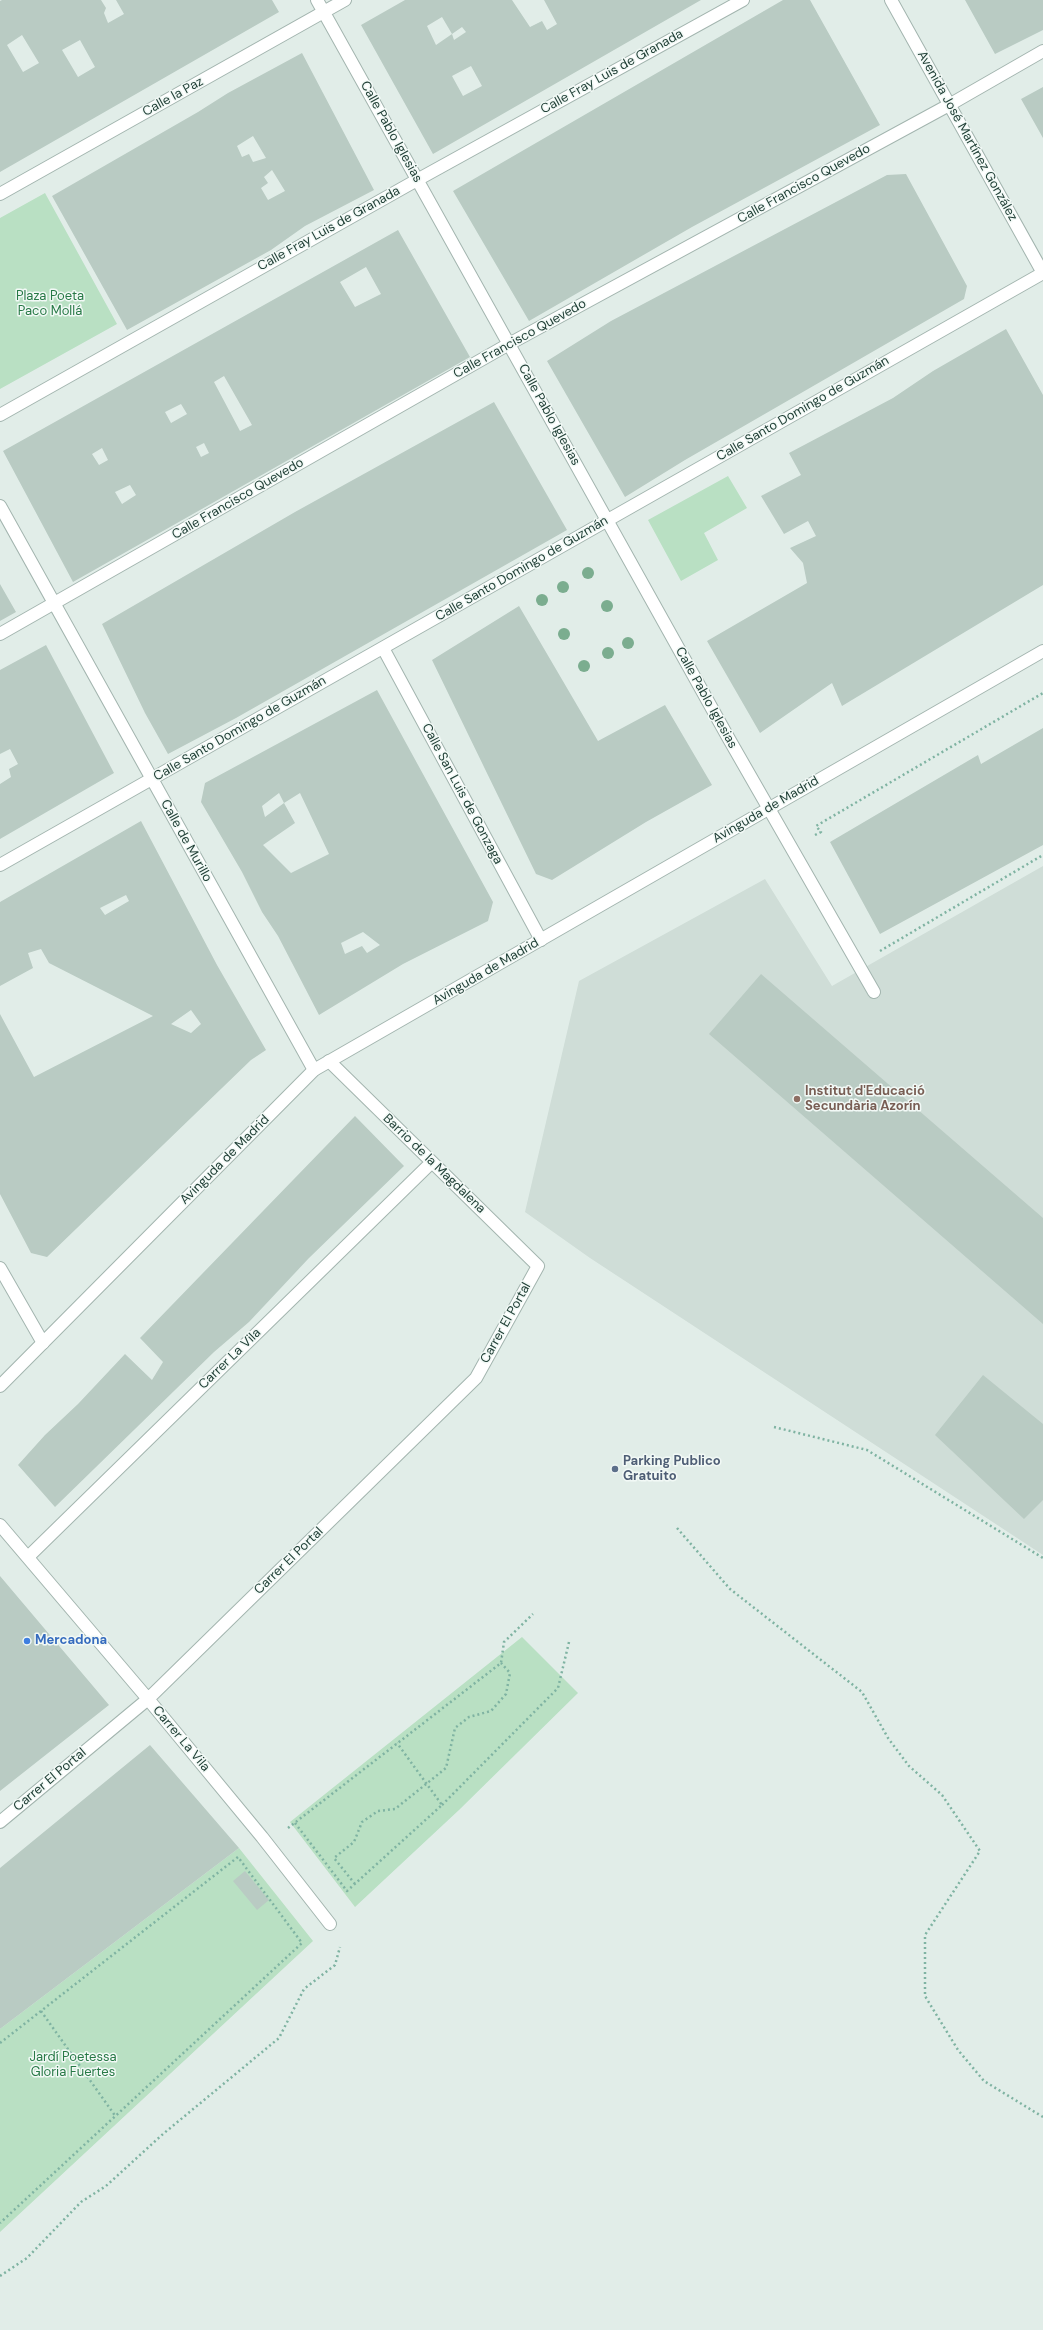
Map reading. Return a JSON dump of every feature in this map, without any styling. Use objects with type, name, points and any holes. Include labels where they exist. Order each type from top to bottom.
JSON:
[{"type":"street","name":"Calle Pablo Iglesias","points":[[317,0],[768,809],[874,992]]},
{"type":"street","name":"Calle la Paz","points":[[0,194],[345,0]]},
{"type":"street","name":"Calle Fray Luis de Granada","points":[[0,415],[417,180],[743,0]]},
{"type":"street","name":"Avenida José Martínez González","points":[[891,0],[1043,273]]},
{"type":"street","name":"Calle Francisco Quevedo","points":[[0,634],[509,344],[949,105],[1043,51]]},
{"type":"street","name":"Calle Santo Domingo de Guzmán","points":[[0,865],[1043,273]]},
{"type":"street","name":"Calle de Murillo","points":[[0,506],[314,1070]]},
{"type":"street","name":"Calle San Luis de Gonzaga","points":[[383,648],[541,940]]},
{"type":"street","name":"Avinguda de Madrid","points":[[0,1386],[314,1070],[1043,651]]},
{"type":"street","name":"Barrio de la Magdalena","points":[[329,1061],[538,1266]]},
{"type":"street","name":"Carrer La Vila","points":[[28,1557],[432,1162]]},
{"type":"street","name":"Carrer El Portal","points":[[0,1822],[148,1699],[476,1378],[538,1266]]},
{"type":"street","points":[[0,1268],[43,1343]]},
{"type":"street","name":"Carrer La Vila","points":[[0,1525],[148,1699],[262,1837],[330,1924]]},
{"type":"path","points":[[820,832],[816,826],[1043,694]]},
{"type":"path","points":[[858,964],[1043,855]]},
{"type":"path","points":[[774,1427],[867,1450],[1043,1558]]},
{"type":"path","points":[[677,1528],[730,1589],[862,1692],[888,1738],[909,1766],[942,1795],[980,1851],[925,1934],[925,1996],[958,2050],[984,2081],[1043,2117]]},
{"type":"path","points":[[355,1884],[334,1858],[354,1842],[362,1822],[378,1812],[395,1809],[446,1768],[455,1728],[469,1716],[491,1711],[506,1694],[510,1673],[502,1663],[504,1642],[533,1614]]},
{"type":"path","points":[[502,1663],[295,1823],[347,1891],[442,1805],[558,1688],[569,1642]]},
{"type":"path","points":[[397,1743],[442,1805]]},
{"type":"path","points":[[0,2043],[238,1857],[302,1943],[0,2223]]},
{"type":"path","points":[[0,2276],[27,2258],[81,2202],[106,2186],[163,2134],[279,2038],[304,1989],[335,1965],[341,1943],[330,1924]]},
{"type":"path","points":[[41,2011],[116,2117]]},
{"type":"shaded area","name":"Institut d'Educació Secundària Azorín","points":[[1043,866],[1043,1555],[590,1258],[525,1212],[579,981],[765,879],[832,986]]},
{"type":"green space","name":"Plaza Poeta Paco Mollá","points":[[45,193],[117,324],[0,389],[0,218]]},
{"type":"green space","points":[[728,476],[747,508],[704,533],[718,560],[681,581],[648,520]]},
{"type":"green space","points":[[522,1637],[578,1693],[459,1810],[355,1907],[290,1822]]},
{"type":"green space","name":"Jardí Poetessa Gloria Fuertes","points":[[239,1848],[313,1941],[0,2232],[0,2029]]},
{"type":"building","points":[[101,0],[106,8],[104,13],[108,23],[124,14],[116,0],[272,0],[279,12],[0,172],[0,1]],"holes":[[[22,35],[39,63],[23,72],[7,45]],[[80,40],[95,67],[78,77],[62,50]]]},
{"type":"building","points":[[405,0],[512,0],[530,27],[542,21],[547,30],[557,24],[544,0],[701,0],[433,154],[361,25]],"holes":[[[442,17],[452,34],[436,45],[427,26]],[[462,27],[466,32],[454,40],[452,34]],[[471,66],[482,86],[463,96],[452,76]]]},
{"type":"building","points":[[783,0],[810,0],[880,125],[692,227],[529,321],[453,191]]},
{"type":"building","points":[[965,0],[1043,0],[1043,30],[995,54]]},
{"type":"building","points":[[302,53],[374,190],[305,226],[271,250],[127,330],[52,196],[198,112],[228,93]],"holes":[[[253,136],[266,158],[253,162],[249,154],[242,157],[237,146]],[[272,170],[285,191],[268,200],[261,188],[268,183],[264,177]]]},
{"type":"building","points":[[1043,87],[1043,138],[1021,99]]},
{"type":"building","points":[[906,174],[967,286],[964,299],[685,460],[625,497],[547,361],[611,321],[887,175]]},
{"type":"building","points":[[398,230],[470,357],[73,582],[3,451]],"holes":[[[366,267],[381,294],[355,307],[340,282]],[[224,376],[252,425],[240,431],[214,382]],[[181,404],[187,414],[171,423],[165,412]],[[204,443],[209,453],[201,457],[196,447]],[[102,448],[108,460],[99,465],[92,454]],[[130,485],[136,495],[122,504],[115,492]]]},
{"type":"building","points":[[1006,329],[1043,395],[1043,585],[842,706],[832,683],[760,733],[707,641],[807,583],[803,563],[790,548],[816,536],[808,521],[784,534],[761,496],[801,475],[789,453],[893,398],[933,371]]},
{"type":"building","points":[[494,402],[567,530],[236,718],[168,754],[145,713],[102,624],[295,512]]},
{"type":"building","points":[[0,584],[16,612],[0,621]]},
{"type":"building","points":[[519,606],[598,741],[665,705],[712,785],[646,822],[552,880],[536,874],[432,660]]},
{"type":"building","points":[[46,645],[114,773],[0,839],[0,784],[11,777],[9,769],[18,764],[10,749],[0,754],[0,670]]},
{"type":"building","points":[[377,690],[493,902],[488,921],[403,964],[319,1015],[278,936],[262,912],[242,872],[201,802],[205,783]],"holes":[[[279,793],[284,803],[265,817],[262,806]],[[300,793],[329,854],[291,873],[263,845],[295,823],[284,803]],[[363,932],[380,945],[367,953],[362,946],[345,954],[341,943]]]},
{"type":"building","points":[[1043,728],[1043,845],[880,934],[830,842],[978,755],[981,764]]},
{"type":"building","points":[[141,821],[217,965],[266,1050],[251,1060],[47,1257],[31,1253],[0,1194],[0,1014],[34,1077],[153,1016],[49,963],[41,949],[28,953],[33,968],[0,986],[0,902]],"holes":[[[126,895],[129,901],[105,915],[100,908]],[[191,1010],[201,1024],[191,1033],[171,1024]]]},
{"type":"building","points":[[761,974],[1043,1218],[1043,1324],[709,1034]]},
{"type":"building","points":[[355,1116],[404,1166],[309,1258],[249,1322],[214,1352],[55,1507],[18,1465],[45,1435],[78,1404],[125,1354],[152,1380],[163,1362],[140,1338]]},
{"type":"building","points":[[983,1375],[1043,1424],[1043,1500],[1024,1519],[935,1435]]},
{"type":"building","name":"Mercadona","points":[[0,1576],[109,1705],[0,1791]]},
{"type":"building","points":[[150,1745],[239,1848],[0,2029],[0,1868]]},
{"type":"building","points":[[245,1871],[269,1900],[257,1910],[233,1881]]},
{"type":"place","name":"Institut d'Educació Secundària Azorín","points":[[797,1099]]},
{"type":"place","name":"Parking Publico Gratuito","points":[[615,1469]]},
{"type":"place","name":"Mercadona","points":[[27,1641]]}]
